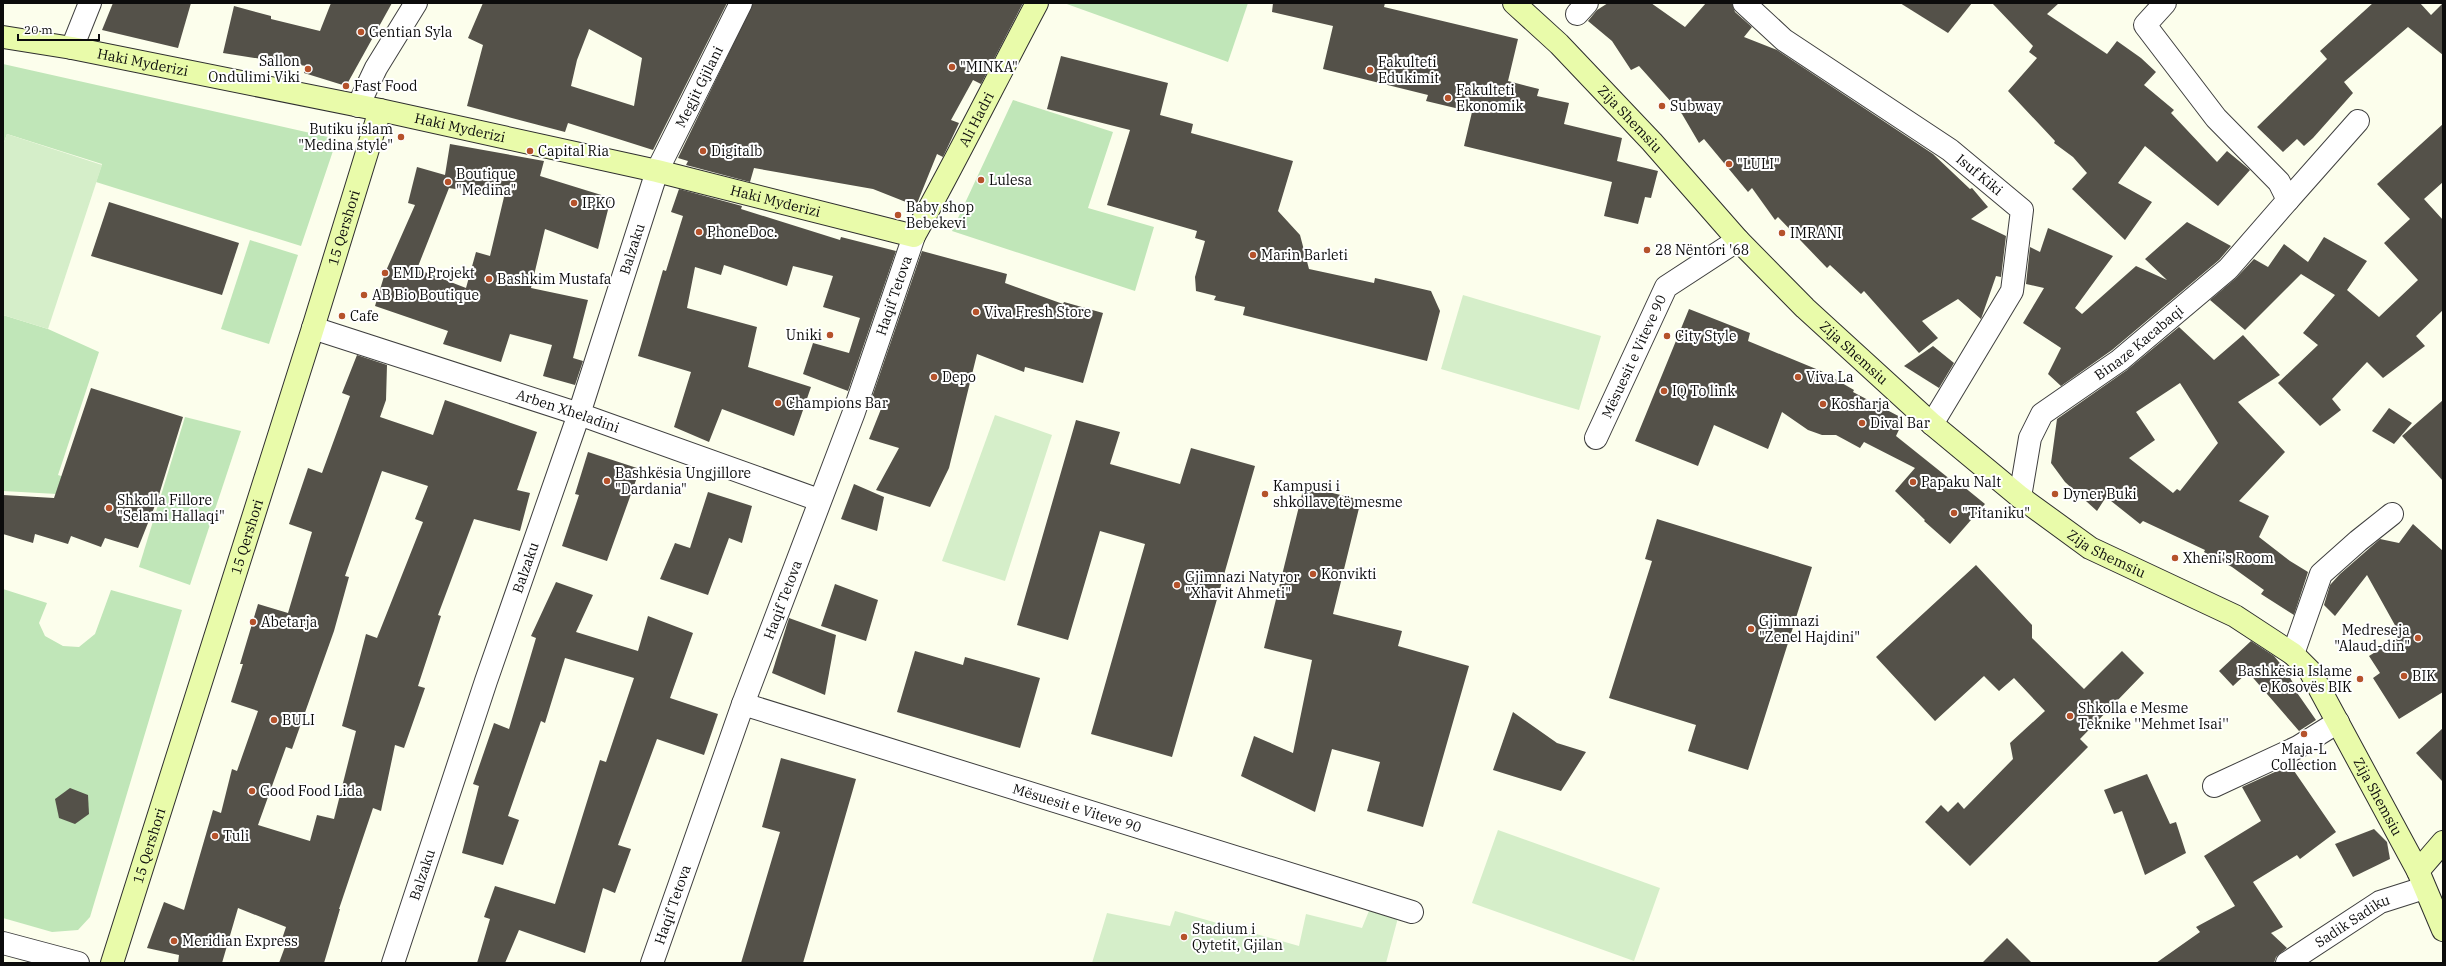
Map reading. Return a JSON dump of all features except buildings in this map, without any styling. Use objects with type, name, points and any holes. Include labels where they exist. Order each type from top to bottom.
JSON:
[{"type":"street","points":[[72,48],[90,3]]},
{"type":"street","points":[[358,106],[376,68],[416,3]]},
{"type":"street","name":"Megjit Gjilani","points":[[657,171],[741,3]]},
{"type":"street","name":"Ali Hadri","points":[[914,236],[950,171],[977,114],[1038,3]]},
{"type":"street","name":"Zija Shemsiu","points":[[1514,3],[1559,44],[1652,142],[1738,240],[1805,308],[1932,424],[2020,497],[2090,548],[2235,616],[2293,654],[2310,671],[2338,722],[2421,880],[2443,930]]},
{"type":"street","name":"Isuf Kiki","points":[[1744,3],[1784,40],[1950,150],[2022,210],[2012,291],[1932,424]]},
{"type":"street","points":[[2165,3],[2145,24],[2216,118],[2279,182],[2288,200]]},
{"type":"street","name":"Haki Myderizi","points":[[3,37],[72,48],[380,110],[657,171],[914,236]]},
{"type":"street","name":"15 Qershori","points":[[112,963],[313,328],[380,110]]},
{"type":"street","name":"Binaze Kacabaqi","points":[[2020,497],[2030,438],[2042,414],[2120,360],[2228,269],[2358,121]]},
{"type":"street","name":"Balzaku","points":[[392,963],[488,674],[579,414],[657,171]]},
{"type":"street","name":"Haqif Tetova","points":[[652,963],[743,704],[819,500],[854,412],[914,236]]},
{"type":"street","name":"Mësuesit e Viteve 90","points":[[1596,438],[1666,287],[1738,240]]},
{"type":"street","name":"Arben Xheladini","points":[[313,328],[579,414],[819,500]]},
{"type":"street","points":[[2293,654],[2322,574],[2358,541],[2392,514]]},
{"type":"street","name":"Mësuesit e Viteve 90","points":[[743,704],[1412,912]]},
{"type":"street","points":[[2214,786],[2298,747],[2338,722]]},
{"type":"street","points":[[2421,880],[2443,842]]},
{"type":"street","name":"Sadik Sadiku","points":[[2287,963],[2380,902],[2421,880]]},
{"type":"street","points":[[3,943],[78,963]]},
{"type":"green space","points":[[1064,3],[1248,3],[1228,62]]},
{"type":"green space","points":[[3,64],[337,139],[301,246],[96,182],[102,164],[7,134],[3,145]]},
{"type":"green space","points":[[1013,100],[1113,132],[1088,208],[1154,227],[1135,291],[952,231]]},
{"type":"green space","points":[[7,134],[102,165],[48,329],[3,315],[3,145]]},
{"type":"green space","points":[[250,240],[298,255],[269,344],[221,329]]},
{"type":"green space","points":[[1463,295],[1601,336],[1579,410],[1441,369]]},
{"type":"green space","points":[[3,315],[48,329],[99,352],[58,475],[64,477],[57,494],[3,491]]},
{"type":"green space","points":[[995,415],[1052,435],[1005,581],[942,561]]},
{"type":"green space","points":[[185,417],[241,431],[190,585],[139,567]]},
{"type":"green space","points":[[3,589],[47,603],[39,623],[45,636],[63,646],[79,647],[95,634],[111,590],[182,610],[90,917],[78,930],[52,932],[3,918]]},
{"type":"green space","points":[[1498,830],[1660,888],[1634,961],[1472,903]]},
{"type":"green space","name":"Stadium i Qytetit, Gjilan","points":[[1371,906],[1399,914],[1386,963],[1092,963],[1107,913],[1170,926],[1175,911],[1299,946],[1306,914],[1362,928]]},
{"type":"place","name":"Gentian Syla","points":[[361,32]]},
{"type":"place","name":"\"MINKA\"","points":[[952,67]]},
{"type":"place","name":"Sallon Ondulimi Viki","points":[[308,69]]},
{"type":"place","name":"Fakulteti Edukimit","points":[[1370,70]]},
{"type":"place","name":"Fast Food","points":[[346,86]]},
{"type":"place","name":"Fakulteti Ekonomik","points":[[1448,98]]},
{"type":"place","name":"Subway","points":[[1662,106]]},
{"type":"place","name":"Butiku islam \"Medina style\"","points":[[401,137]]},
{"type":"place","name":"Capital Ria","points":[[530,151]]},
{"type":"place","name":"Digitalb","points":[[703,151]]},
{"type":"place","name":"\"LULI\"","points":[[1729,164]]},
{"type":"place","name":"Lulesa","points":[[981,180]]},
{"type":"place","name":"Boutique \"Medina\"","points":[[448,182]]},
{"type":"place","name":"IPKO","points":[[574,203]]},
{"type":"place","name":"Baby shop Bebekevi","points":[[898,215]]},
{"type":"place","name":"PhoneDoc.","points":[[699,232]]},
{"type":"place","name":"IMRANI","points":[[1782,233]]},
{"type":"place","name":"28 Nëntori '68","points":[[1647,250]]},
{"type":"place","name":"Marin Barleti","points":[[1253,255]]},
{"type":"place","name":"EMD Projekt","points":[[385,273]]},
{"type":"place","name":"Bashkim Mustafa","points":[[489,279]]},
{"type":"place","name":"AB Bio Boutique","points":[[364,295]]},
{"type":"place","name":"Viva Fresh Store","points":[[976,312]]},
{"type":"place","name":"Cafe","points":[[342,316]]},
{"type":"place","name":"Uniki","points":[[830,335]]},
{"type":"place","name":"City Style","points":[[1667,336]]},
{"type":"place","name":"Depo","points":[[934,377]]},
{"type":"place","name":"Viva La","points":[[1798,377]]},
{"type":"place","name":"IQ To link","points":[[1664,391]]},
{"type":"place","name":"Champions Bar","points":[[778,403]]},
{"type":"place","name":"Kosharja","points":[[1823,404]]},
{"type":"place","name":"Dival Bar","points":[[1862,423]]},
{"type":"place","name":"Bashkësia Ungjillore \"Dardania\"","points":[[607,481]]},
{"type":"place","name":"Papaku Nalt","points":[[1913,482]]},
{"type":"place","name":"Kampusi i shkollave të mesme","points":[[1265,494]]},
{"type":"place","name":"Dyner Buki","points":[[2055,494]]},
{"type":"place","name":"Shkolla Fillore \"Selami Hallaqi\"","points":[[109,508]]},
{"type":"place","name":"\"Titaniku\"","points":[[1954,513]]},
{"type":"place","name":"Xheni's Room","points":[[2175,558]]},
{"type":"place","name":"Konvikti","points":[[1313,574]]},
{"type":"place","name":"Gjimnazi Natyror \"Xhavit Ahmeti\"","points":[[1177,585]]},
{"type":"place","name":"Abetarja","points":[[253,622]]},
{"type":"place","name":"Gjimnazi \"Zenel Hajdini\"","points":[[1751,629]]},
{"type":"place","name":"Medreseja \"Alaud-din\"","points":[[2418,638]]},
{"type":"place","name":"BIK","points":[[2404,676]]},
{"type":"place","name":"Bashkësia Islame e Kosovës BIK","points":[[2360,679]]},
{"type":"place","name":"Shkolla e Mesme Teknike ''Mehmet Isai''","points":[[2070,716]]},
{"type":"place","name":"BULI","points":[[274,720]]},
{"type":"place","name":"Maja-L Collection","points":[[2304,734]]},
{"type":"place","name":"Good Food Lida","points":[[252,791]]},
{"type":"place","name":"Tuli","points":[[215,836]]},
{"type":"place","name":"Stadium i Qytetit, Gjilan","points":[[1184,937]]},
{"type":"place","name":"Meridian Express","points":[[174,941]]}]
